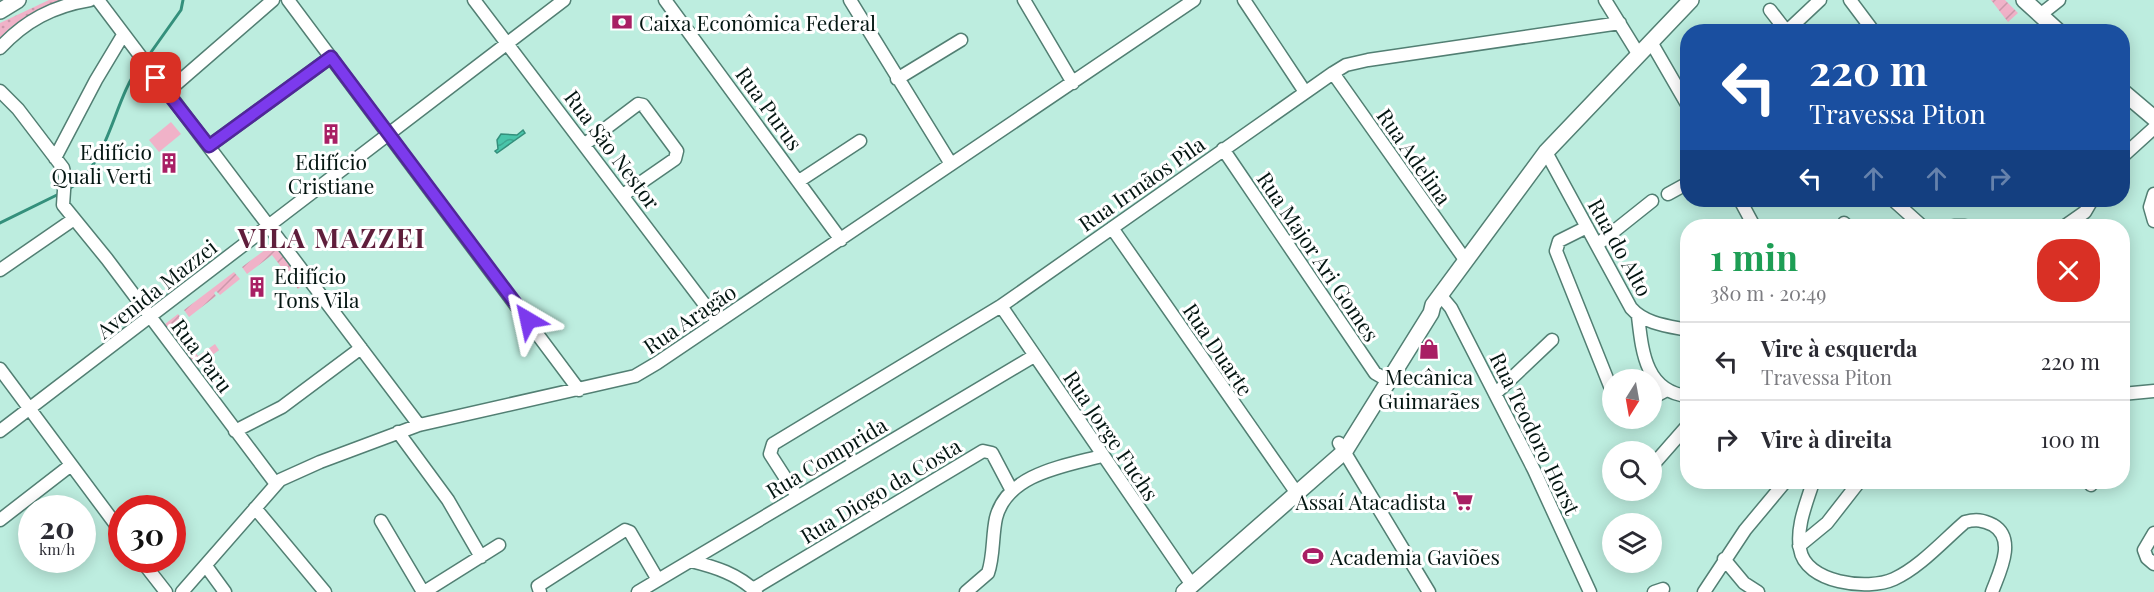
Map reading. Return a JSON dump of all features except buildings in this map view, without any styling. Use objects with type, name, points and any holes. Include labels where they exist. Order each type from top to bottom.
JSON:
[{"type":"main road","points":[[0,11],[18,0]]},
{"type":"main road","points":[[1188,589],[1276,513],[1296,492],[1297,486],[1342,447],[1354,423],[1424,309],[1437,300],[1545,152],[1691,0]]},
{"type":"main road","points":[[2024,0],[2050,24]]},
{"type":"main road","points":[[2130,98],[2154,118]]},
{"type":"street","points":[[0,48],[16,31],[35,18],[57,8],[90,0]]},
{"type":"street","points":[[98,0],[270,224],[419,425]]},
{"type":"street","points":[[167,92],[273,0]]},
{"type":"street","points":[[288,0],[579,390]]},
{"type":"street","name":"Rua São Nestor","points":[[474,0],[718,322]]},
{"type":"street","name":"Avenida Mazzei","points":[[0,431],[564,0]]},
{"type":"street","name":"Rua Purus","points":[[665,0],[841,240]]},
{"type":"street","points":[[850,0],[951,164]]},
{"type":"street","points":[[1024,0],[1073,83]]},
{"type":"street","name":"Rua Aragão","points":[[182,592],[276,484],[320,462],[419,425],[635,376],[841,240],[1194,0]]},
{"type":"street","points":[[1244,0],[1305,92]]},
{"type":"street","points":[[1605,0],[1639,55]]},
{"type":"street","points":[[1794,24],[1820,0]]},
{"type":"street","points":[[1850,0],[1868,24]]},
{"type":"street","points":[[2040,15],[2059,0]]},
{"type":"street","points":[[1770,10],[1781,24]]},
{"type":"street","name":"Rua Irmãos Pìla","points":[[796,496],[770,454],[773,444],[1001,306],[1346,65],[1620,23]]},
{"type":"street","points":[[55,158],[96,80],[123,35]]},
{"type":"street","points":[[897,79],[961,40]]},
{"type":"street","points":[[1651,42],[1680,92]]},
{"type":"street","points":[[209,146],[331,57]]},
{"type":"street","name":"Rua Adelina","points":[[1333,73],[1466,261]]},
{"type":"street","name":"Rua Paru","points":[[0,91],[18,109],[65,173],[63,205],[276,484]]},
{"type":"street","points":[[585,144],[638,104],[643,105],[677,151],[677,155],[675,159],[623,195]]},
{"type":"street","points":[[2130,150],[2154,128]]},
{"type":"street","points":[[799,181],[860,141]]},
{"type":"street","name":"Rua Major Ari Gomes","points":[[1223,149],[1375,373],[1383,378]]},
{"type":"street","name":"Rua do Alto","points":[[1545,152],[1598,244],[1631,308],[1638,316],[1652,322],[1680,328]]},
{"type":"street","points":[[1668,194],[1680,187]]},
{"type":"street","points":[[2154,194],[2150,207],[2154,221]]},
{"type":"street","points":[[1598,244],[1652,201]]},
{"type":"street","points":[[1901,207],[1914,219]]},
{"type":"street","points":[[2075,219],[2088,207]]},
{"type":"street","points":[[0,270],[74,219]]},
{"type":"street","points":[[1587,227],[1559,241],[1556,250],[1603,369]]},
{"type":"street","name":"Rua Duarte","points":[[1112,228],[1296,492]]},
{"type":"street","name":"Rua Teodoro Horst","points":[[1437,300],[1451,308],[1590,592]]},
{"type":"street","name":"Rua Jorge Fuchs","points":[[1001,306],[1188,589]]},
{"type":"street","points":[[1638,316],[1646,365],[1653,378],[1667,390],[1680,394]]},
{"type":"street","points":[[1495,394],[1552,340]]},
{"type":"street","points":[[235,431],[282,407],[362,348]]},
{"type":"street","name":"Rua Comprida","points":[[638,592],[1034,356]]},
{"type":"street","points":[[0,369],[108,514]]},
{"type":"street","points":[[1662,393],[1667,390]]},
{"type":"street","points":[[2130,393],[2154,391]]},
{"type":"street","points":[[398,432],[448,500],[481,557]]},
{"type":"street","points":[[1662,455],[1680,434]]},
{"type":"street","points":[[1342,447],[1429,592]]},
{"type":"street","name":"Rua Diogo da Costa","points":[[754,591],[983,451],[992,453],[1011,489]]},
{"type":"street","points":[[966,592],[988,573],[997,514],[1011,489],[1058,467],[1102,456]]},
{"type":"street","points":[[0,520],[71,465]]},
{"type":"street","points":[[1704,592],[1724,559],[1779,489]]},
{"type":"street","points":[[1811,489],[1799,532],[1799,546],[1802,556],[1820,573],[1847,584],[1874,585],[1895,579],[1965,522],[1984,520],[1997,528],[2004,537],[2003,561],[1992,592]]},
{"type":"street","points":[[1799,546],[1827,523],[1854,489]]},
{"type":"street","points":[[255,508],[325,592]]},
{"type":"street","points":[[381,521],[423,592],[499,545]]},
{"type":"street","points":[[540,592],[538,586],[625,530],[630,532],[658,580]]},
{"type":"street","points":[[2154,533],[2144,550],[2147,558],[2154,564]]},
{"type":"street","points":[[1724,559],[1744,583],[1758,592]]},
{"type":"street","points":[[691,561],[718,567],[754,591]]},
{"type":"street","points":[[206,566],[225,592]]},
{"type":"street","points":[[151,573],[166,592]]},
{"type":"shaded area","points":[[49,0],[63,0],[11,27],[0,38],[0,23]]},
{"type":"shaded area","points":[[1991,0],[2005,0],[2018,13],[2008,22]]},
{"type":"shaded area","points":[[171,122],[181,134],[159,152],[149,140]]},
{"type":"shaded area","points":[[273,244],[304,284],[298,289],[272,255],[247,274],[242,267]]},
{"type":"shaded area","points":[[234,272],[240,279],[220,295],[216,291],[214,293],[216,296],[189,317],[184,310]]},
{"type":"shaded area","points":[[178,314],[186,324],[179,331],[198,356],[215,344],[219,350],[197,367],[165,324]]},
{"type":"water","points":[[523,130],[525,133],[497,153],[495,151],[498,149],[497,140],[501,134],[517,135]]},
{"type":"waterway","points":[[149,55],[181,10],[183,0]]},
{"type":"waterway","points":[[67,190],[81,180],[92,167],[109,133],[130,81],[139,67]]},
{"type":"waterway","points":[[0,223],[61,193]]},
{"type":"place","name":"Caixa Econômica Federal","points":[[622,22]]},
{"type":"place","name":"Edifício Cristiane","points":[[331,134]]},
{"type":"place","name":"Edifício Quali Verti","points":[[169,163]]},
{"type":"place","name":"Edifício Tons Vila","points":[[257,287]]},
{"type":"place","name":"Mecânica Guimarães","points":[[1429,349]]},
{"type":"place","name":"Assaí Atacadista","points":[[1463,501]]},
{"type":"place","name":"Academia Gaviões","points":[[1313,556]]},
{"type":"district","name":"VILA MAZZEI","points":[[332,237]]},
{"type":"route","points":[[156,78],[209,146],[331,57],[528,320]]}]
